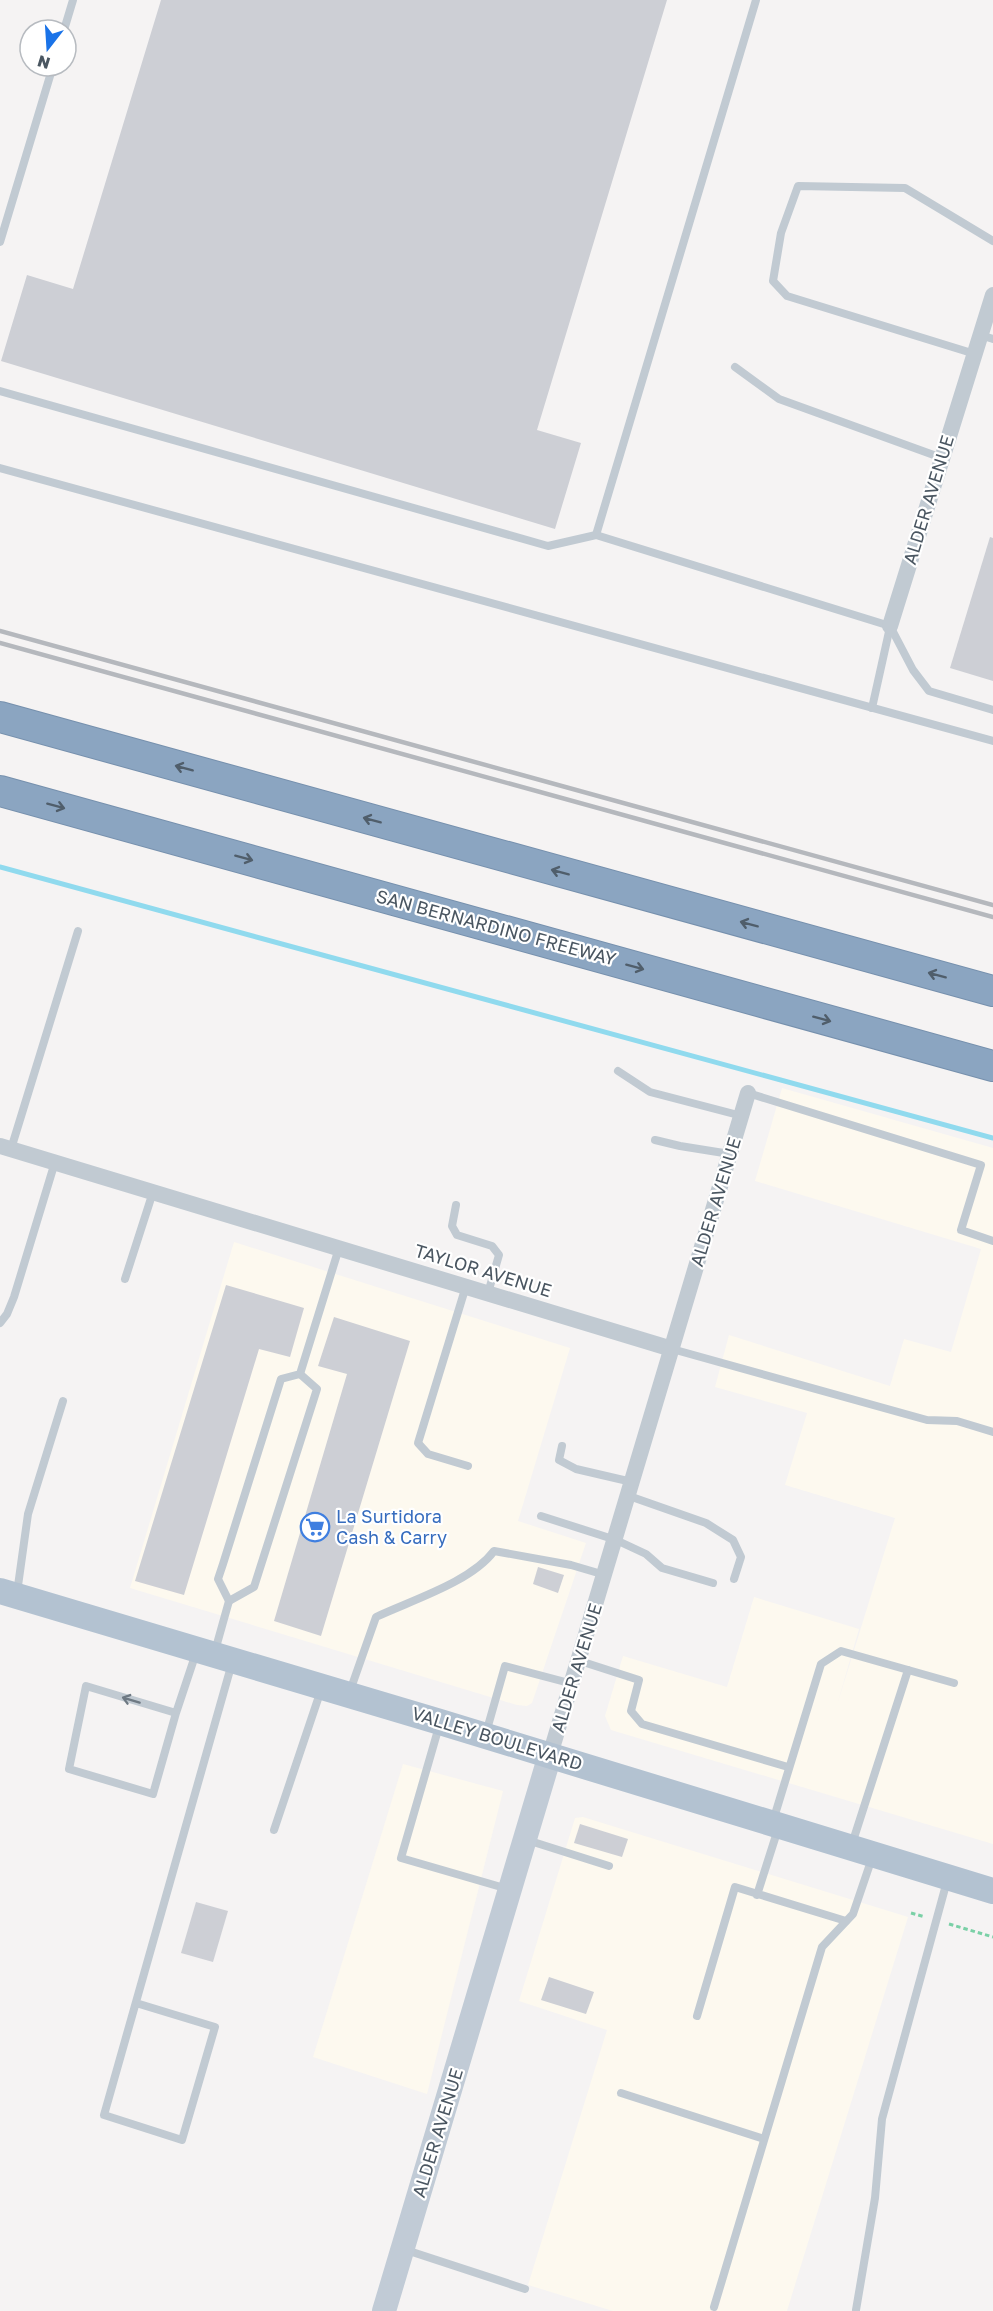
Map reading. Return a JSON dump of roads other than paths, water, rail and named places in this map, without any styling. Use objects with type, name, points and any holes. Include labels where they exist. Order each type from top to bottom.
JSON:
[{"type":"highway","points":[[0,717],[993,991]]},
{"type":"highway","name":"SAN BERNARDINO FREEWAY","points":[[0,791],[993,1066]]},
{"type":"main road","name":"VALLEY BOULEVARD","points":[[8,1594],[993,1890]]},
{"type":"main road","name":"ALDER AVENUE","points":[[384,2311],[550,1755]]},
{"type":"street","name":"ALDER AVENUE","points":[[890,626],[975,354],[987,337],[993,295]]},
{"type":"street","name":"ALDER AVENUE","points":[[550,1755],[748,1093]]},
{"type":"street","name":"TAYLOR AVENUE","points":[[5,1147],[672,1348]]},
{"type":"lane","points":[[68,18],[73,0]]},
{"type":"lane","points":[[596,535],[756,0]]},
{"type":"lane","points":[[0,242],[49,78]]},
{"type":"lane","points":[[975,354],[787,296],[773,281],[781,233],[798,186],[905,188],[993,241]]},
{"type":"lane","points":[[735,367],[779,399],[942,458]]},
{"type":"lane","points":[[0,392],[548,546],[596,535],[890,626],[913,670],[928,692],[993,710]]},
{"type":"lane","points":[[0,468],[993,741]]},
{"type":"lane","name":"ALDER AVENUE","points":[[872,708],[890,626]]},
{"type":"lane","points":[[5,1147],[78,931]]},
{"type":"lane","points":[[618,1071],[650,1092],[741,1116]]},
{"type":"lane","points":[[748,1093],[981,1165],[961,1230],[993,1240]]},
{"type":"lane","points":[[655,1140],[730,1154]]},
{"type":"lane","points":[[0,1323],[7,1314],[14,1297],[55,1162]]},
{"type":"lane","points":[[126,1279],[153,1192]]},
{"type":"lane","points":[[456,1205],[452,1226],[458,1235],[492,1246],[499,1255],[488,1293]]},
{"type":"lane","points":[[300,1374],[339,1248]]},
{"type":"lane","points":[[466,1286],[418,1443],[429,1454],[468,1466]]},
{"type":"lane","name":"TAYLOR AVENUE","points":[[672,1348],[927,1420],[957,1421],[993,1432]]},
{"type":"lane","points":[[136,2003],[215,2027],[182,2140],[104,2115],[136,2003],[229,1601],[218,1579],[281,1379],[300,1374]]},
{"type":"lane","points":[[229,1601],[254,1587],[317,1389],[300,1374]]},
{"type":"lane","points":[[8,1594],[28,1514],[63,1401]]},
{"type":"lane","points":[[562,1446],[559,1460],[706,1523],[733,1540],[741,1557],[734,1580]]},
{"type":"lane","points":[[541,1516],[616,1540],[646,1554],[662,1568],[713,1583]]},
{"type":"lane","points":[[349,1695],[376,1617],[471,1573],[494,1551],[571,1565],[605,1575]]},
{"type":"lane","points":[[757,1894],[788,1767],[821,1664],[841,1651],[954,1683]]},
{"type":"lane","points":[[176,1713],[86,1686],[69,1769],[153,1794],[176,1713],[215,1655]]},
{"type":"lane","points":[[580,1660],[639,1680],[631,1711],[642,1724],[788,1767]]},
{"type":"lane","points":[[485,1736],[505,1666],[573,1684]]},
{"type":"lane","points":[[714,2307],[822,1947],[853,1914],[862,1851],[908,1670]]},
{"type":"lane","points":[[274,1830],[322,1687]]},
{"type":"lane","points":[[440,1722],[401,1858],[511,1890]]},
{"type":"lane","points":[[526,1840],[609,1866]]},
{"type":"lane","points":[[856,2310],[876,2198],[882,2119],[948,1877]]},
{"type":"lane","points":[[697,2016],[735,1887],[846,1922]]},
{"type":"lane","points":[[621,2093],[764,2139]]},
{"type":"lane","points":[[403,2249],[525,2289]]},
{"type":"waterway","points":[[0,867],[993,1138]]},
{"type":"railway","points":[[0,631],[993,905]]},
{"type":"railway","points":[[0,643],[993,917]]},
{"type":"place","name":"La Surtidora Cash & Carry","points":[[315,1527]]}]
